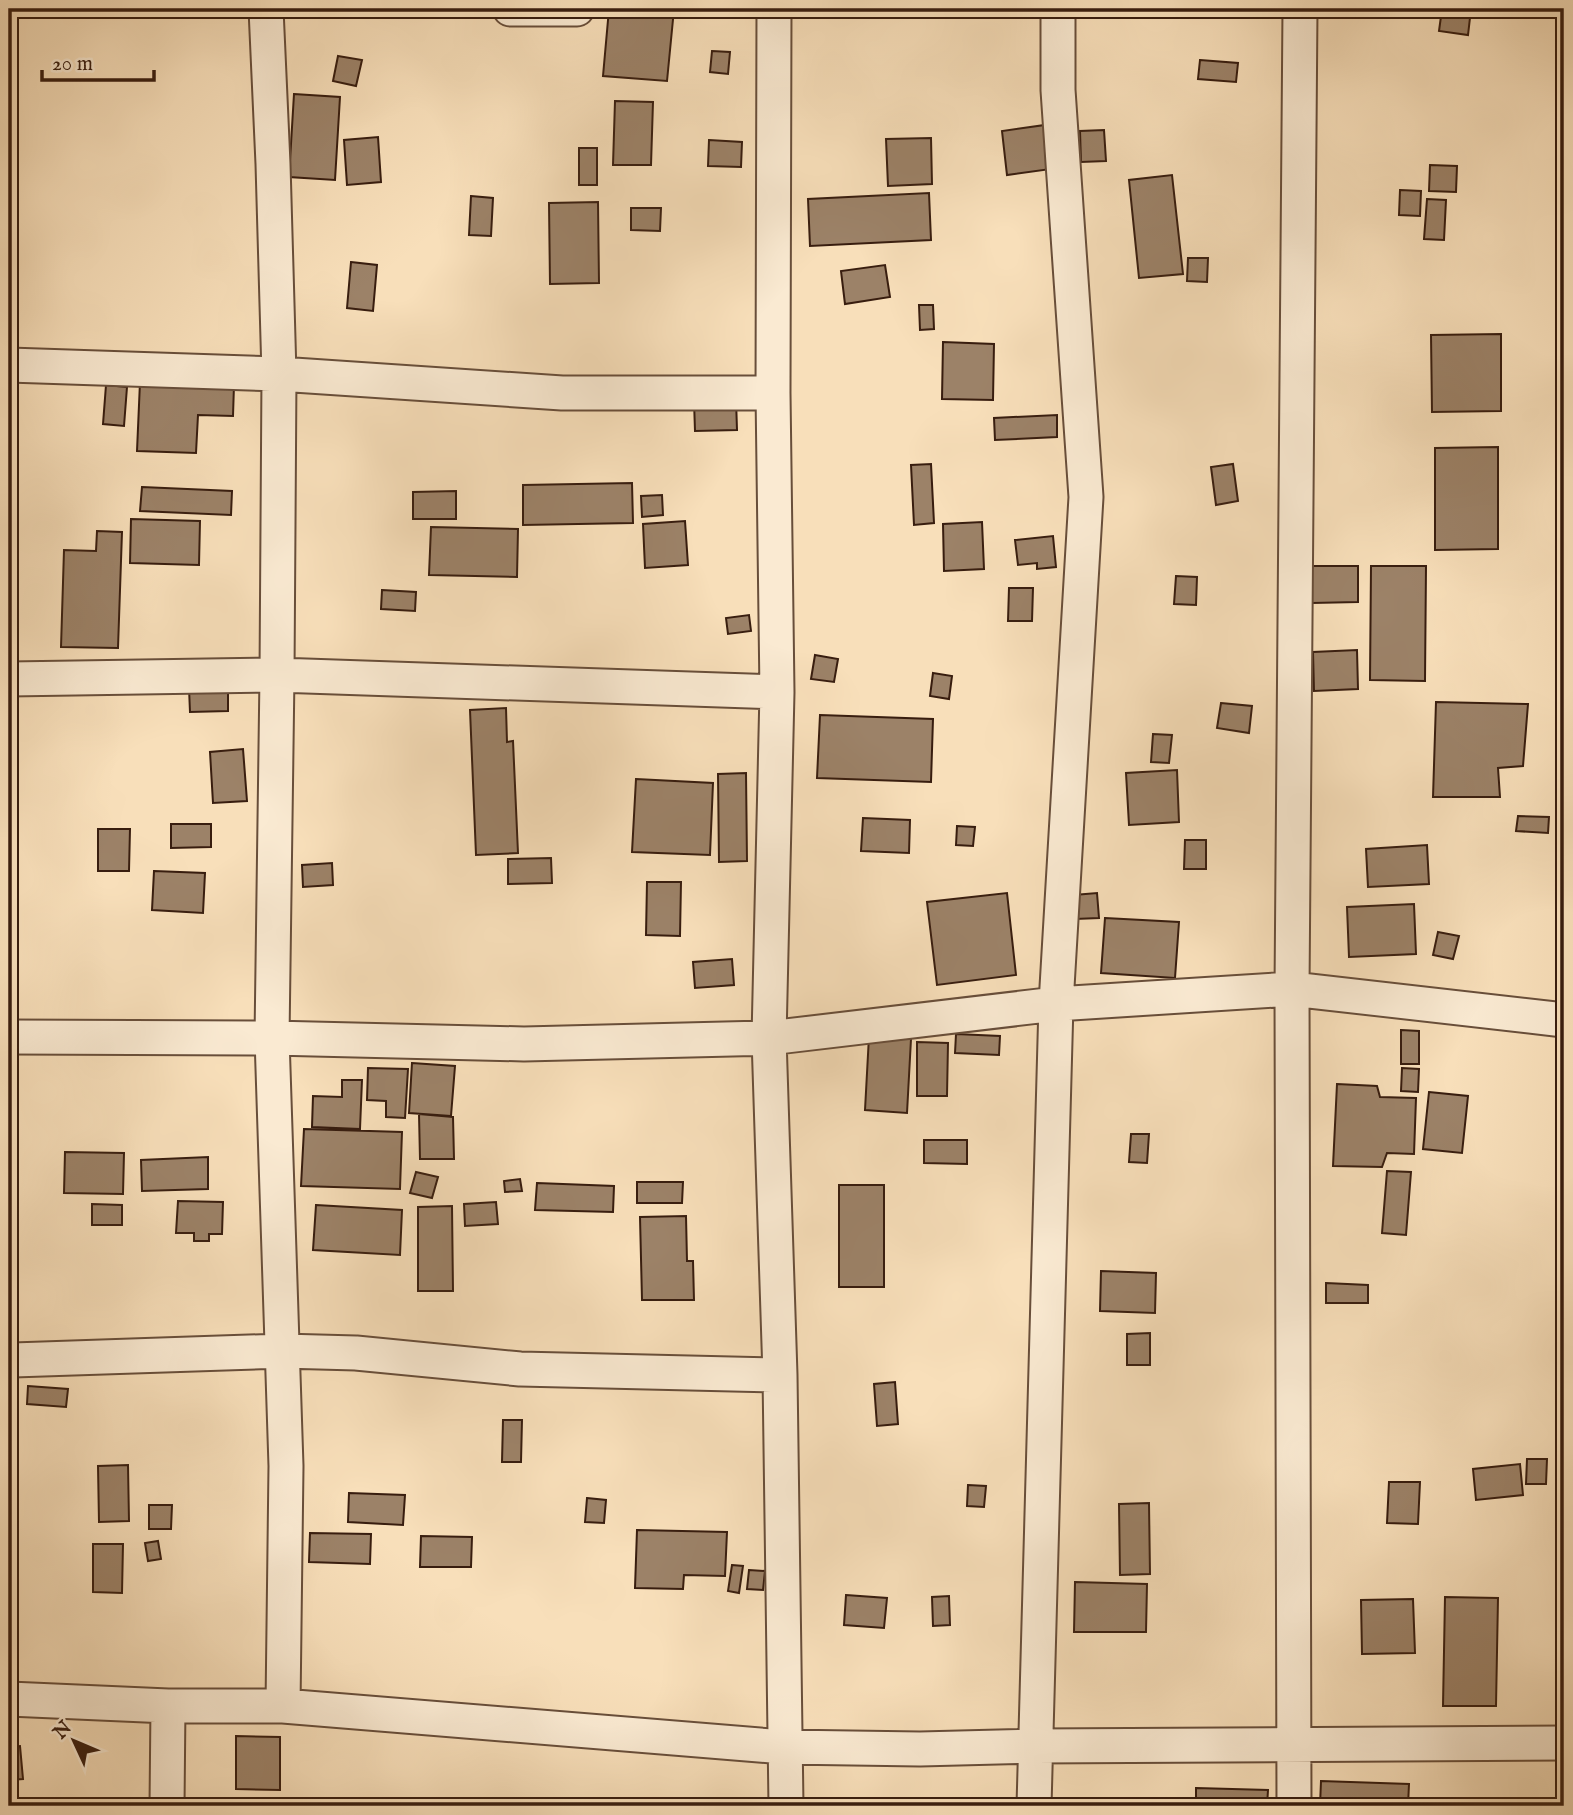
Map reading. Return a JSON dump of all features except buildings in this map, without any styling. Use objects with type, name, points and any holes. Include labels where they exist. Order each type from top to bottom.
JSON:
[{"type":"street","points":[[266,9],[274,164],[278,374],[272,1038],[286,1466],[284,1706]]},
{"type":"street","points":[[510,9],[577,9]]},
{"type":"street","points":[[775,9],[774,393],[777,692],[769,1038],[780,1375],[786,1806]]},
{"type":"street","points":[[1034,1806],[1056,1004],[1086,496],[1058,90],[1058,9]]},
{"type":"street","points":[[1294,1806],[1292,989],[1300,9]]},
{"type":"street","points":[[9,365],[278,374],[562,393],[774,393]]},
{"type":"street","points":[[9,680],[277,675],[777,692]]},
{"type":"street","points":[[9,1037],[272,1038],[524,1044],[769,1038],[1056,1004],[1292,989],[1564,1020]]},
{"type":"street","points":[[13,1360],[282,1351],[356,1353],[520,1369],[780,1375]]},
{"type":"street","points":[[9,1699],[167,1706],[284,1706],[784,1746],[920,1749],[1564,1743]]},
{"type":"street","points":[[167,1706],[167,1806]]}]
